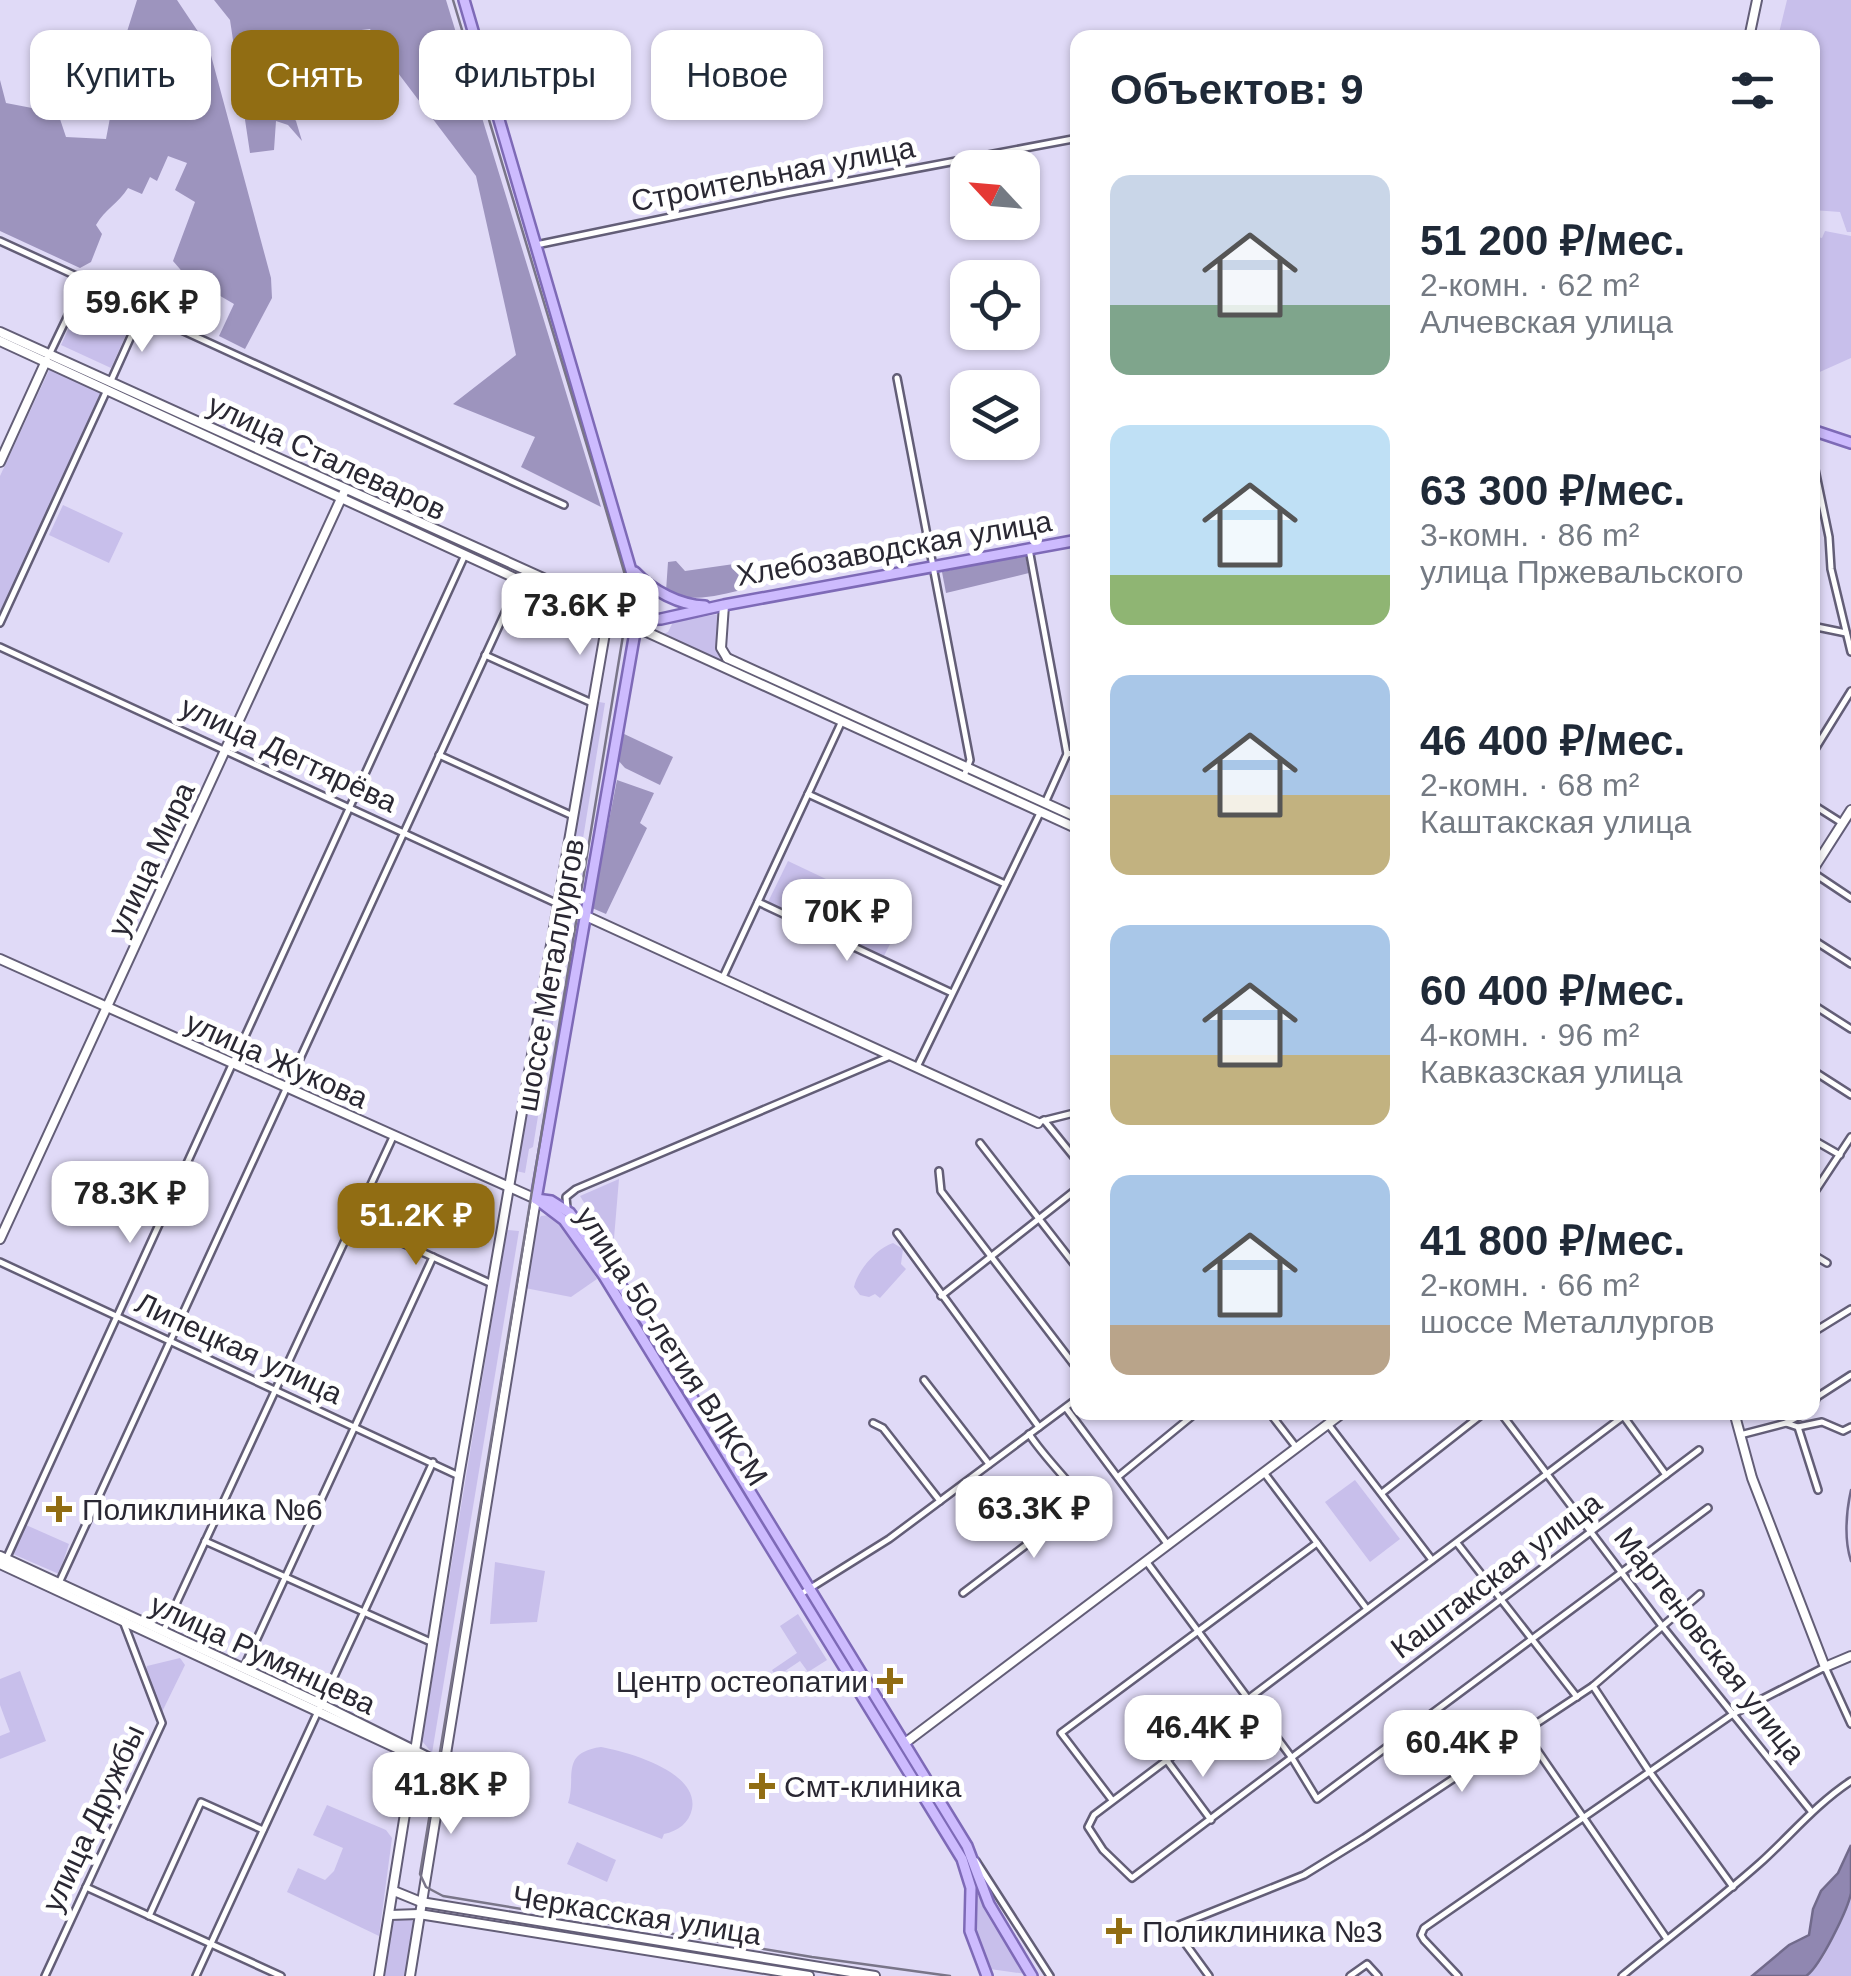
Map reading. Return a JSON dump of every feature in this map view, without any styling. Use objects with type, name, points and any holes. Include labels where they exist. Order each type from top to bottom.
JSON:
[{"type":"main road","name":"шоссе Металлургов","points":[[410,1976],[536,1200],[636,625],[637,591],[464,0]]},
{"type":"main road","points":[[1751,30],[1757,0]]},
{"type":"main road","name":"улица Сталеваров","points":[[0,332],[48,358],[343,494],[607,615],[724,662],[1070,824]]},
{"type":"main road","name":"улица Сталеваров","points":[[0,340],[48,358]]},
{"type":"main road","points":[[0,462],[48,358]]},
{"type":"main road","points":[[1820,432],[1851,443]]},
{"type":"main road","name":"улица Сталеваров","points":[[343,494],[465,555],[522,576]]},
{"type":"main road","name":"улица Мира","points":[[0,1239],[343,494]]},
{"type":"main road","name":"Хлебозаводская улица","points":[[636,625],[721,605],[1070,541]]},
{"type":"main road","points":[[631,566],[647,584],[674,599],[693,605],[721,605],[724,662]]},
{"type":"main road","name":"шоссе Металлургов","points":[[380,1976],[492,1284],[607,615]]},
{"type":"main road","name":"улица Сталеваров","points":[[1042,808],[1070,816]]},
{"type":"main road","points":[[1820,859],[1851,810]]},
{"type":"main road","points":[[586,916],[1041,1122]]},
{"type":"main road","name":"улица Жукова","points":[[0,959],[536,1200]]},
{"type":"main road","name":"улица 50-летия ВЛКСМ","points":[[536,1200],[550,1201],[570,1213],[645,1320],[974,1857],[989,1904],[1032,1976]]},
{"type":"main road","name":"улица 50-летия ВЛКСМ","points":[[536,1200],[564,1220],[604,1276],[962,1859],[969,1878],[970,1930],[987,1976]]},
{"type":"main road","points":[[894,1749],[1333,1420]]},
{"type":"main road","points":[[1736,1420],[1762,1506],[1825,1667],[1851,1656]]},
{"type":"main road","name":"улица Румянцева","points":[[2,1561],[444,1766]]},
{"type":"main road","name":"улица Румянцева","points":[[57,1586],[123,1621],[244,1669],[319,1708]]},
{"type":"main road","name":"Черкасская улица","points":[[394,1891],[422,1902],[809,1976]]},
{"type":"main road","name":"Черкасская улица","points":[[390,1916],[420,1914],[796,1971],[874,1976]]},
{"type":"street","name":"Строительная улица","points":[[536,245],[1070,140]]},
{"type":"street","points":[[0,241],[84,280],[48,358]]},
{"type":"street","points":[[0,622],[142,312],[564,505]]},
{"type":"street","points":[[897,378],[970,760],[966,772]]},
{"type":"street","points":[[1820,491],[1830,537],[1831,569],[1851,652]]},
{"type":"street","points":[[917,1067],[1067,754],[1029,549]]},
{"type":"street","points":[[2,1561],[465,555]]},
{"type":"street","points":[[57,1586],[522,576]]},
{"type":"street","points":[[1820,628],[1848,637]]},
{"type":"street","name":"улица Дегтярёва","points":[[0,647],[558,904]]},
{"type":"street","points":[[485,656],[592,704]]},
{"type":"street","points":[[1820,742],[1848,702],[1851,691]]},
{"type":"street","points":[[724,976],[844,717]]},
{"type":"street","points":[[439,755],[573,816]]},
{"type":"street","points":[[808,794],[1006,884]]},
{"type":"street","points":[[1820,809],[1842,824]]},
{"type":"street","points":[[1820,877],[1850,896]]},
{"type":"street","points":[[758,902],[952,993]]},
{"type":"street","points":[[1820,944],[1851,964]]},
{"type":"street","points":[[1820,1009],[1851,1029]]},
{"type":"street","points":[[570,1213],[565,1201],[570,1193],[891,1055]]},
{"type":"street","points":[[1820,1075],[1851,1095]]},
{"type":"street","points":[[1070,1114],[1041,1122],[1070,1153]]},
{"type":"street","points":[[162,1632],[393,1137]]},
{"type":"street","points":[[1820,1184],[1851,1137]]},
{"type":"street","points":[[980,1143],[1070,1260]]},
{"type":"street","points":[[1820,1144],[1840,1155]]},
{"type":"street","points":[[939,1171],[941,1191],[1070,1360]]},
{"type":"street","points":[[941,1296],[1070,1194]]},
{"type":"street","points":[[354,1221],[492,1284]]},
{"type":"street","points":[[896,1233],[1039,1427]]},
{"type":"street","points":[[244,1669],[433,1257]]},
{"type":"street","points":[[1820,1259],[1826,1263]]},
{"type":"street","name":"Липецкая улица","points":[[0,1262],[460,1476]]},
{"type":"street","points":[[1820,1327],[1851,1309]]},
{"type":"street","points":[[1820,1395],[1851,1374]]},
{"type":"street","points":[[924,1380],[989,1464]]},
{"type":"street","points":[[800,1594],[889,1539],[1070,1405]]},
{"type":"street","points":[[1066,1408],[1070,1413]]},
{"type":"street","points":[[1075,1420],[1168,1545]]},
{"type":"street","points":[[1118,1476],[1187,1420]]},
{"type":"street","points":[[1276,1420],[1298,1449]]},
{"type":"street","points":[[1382,1493],[1475,1420]]},
{"type":"street","name":"Мартеновская улица","points":[[1506,1420],[1662,1626],[1810,1810]]},
{"type":"street","points":[[1317,1543],[1062,1734],[1112,1800],[1620,1420]]},
{"type":"street","points":[[1629,1420],[1666,1475]]},
{"type":"street","points":[[1740,1435],[1792,1420]]},
{"type":"street","points":[[873,1422],[882,1428],[940,1502]]},
{"type":"street","points":[[1786,1423],[1798,1427],[1822,1422],[1843,1431],[1851,1427]]},
{"type":"street","points":[[1328,1424],[1432,1560]]},
{"type":"street","points":[[1798,1427],[1818,1490]]},
{"type":"street","points":[[962,1593],[1084,1500],[1029,1434]]},
{"type":"street","name":"Каштакская улица","points":[[1112,1800],[1094,1815],[1088,1827],[1103,1850],[1132,1878],[1699,1450]]},
{"type":"street","points":[[196,1976],[432,1462]]},
{"type":"street","points":[[1264,1474],[1368,1609]]},
{"type":"street","points":[[1146,1561],[1318,1798],[1708,1508]]},
{"type":"street","points":[[205,1541],[433,1643]]},
{"type":"street","points":[[1457,1543],[1577,1697]]},
{"type":"street","points":[[1209,1976],[1182,1939],[1179,1925],[1304,1874],[1526,1734],[1593,1686],[1700,1594]]},
{"type":"street","name":"улица Дружбы","points":[[45,1976],[162,1722],[123,1621]]},
{"type":"street","points":[[1458,1976],[1421,1936],[1424,1928],[1733,1714],[1825,1667],[1851,1724]]},
{"type":"street","points":[[1593,1686],[1649,1772],[1733,1887]]},
{"type":"street","points":[[1526,1734],[1667,1939]]},
{"type":"street","points":[[1167,1760],[1211,1820]]},
{"type":"street","points":[[1622,1976],[1733,1887],[1800,1828],[1810,1810],[1851,1780]]},
{"type":"street","points":[[149,1916],[201,1802],[263,1830]]},
{"type":"street","points":[[974,1857],[1050,1976]]},
{"type":"street","points":[[86,1887],[281,1976]]},
{"type":"street","points":[[1350,1976],[1367,1964],[1378,1976]]},
{"type":"shaded area","points":[[137,0],[177,0],[197,30],[128,30]]},
{"type":"shaded area","points":[[214,0],[446,0],[455,30],[419,30],[419,101],[399,74],[399,30],[232,30],[230,20]]},
{"type":"shaded area","points":[[1787,0],[1851,0],[1851,232],[1847,232],[1840,212],[1820,211],[1820,30],[1780,30]]},
{"type":"shaded area","points":[[211,55],[271,278],[272,298],[245,349],[219,336],[234,304],[186,276],[173,261],[195,202],[175,190],[187,163],[168,156],[157,181],[150,177],[142,194],[128,188],[96,225],[102,234],[91,262],[80,268],[0,231],[0,80],[6,103],[30,108],[30,120],[60,120],[66,137],[106,139],[110,120],[211,120]]},
{"type":"shaded area","points":[[245,120],[296,121],[302,141],[288,125],[276,121],[274,150],[250,153]]},
{"type":"shaded area","points":[[434,120],[483,120],[601,507],[521,467],[535,437],[453,404],[516,355],[476,176]]},
{"type":"shaded area","points":[[1825,231],[1851,236],[1851,358],[1820,372],[1820,238]]},
{"type":"shaded area","points":[[84,294],[134,317],[111,368],[61,345]]},
{"type":"shaded area","points":[[50,368],[103,393],[0,616],[0,476]]},
{"type":"shaded area","points":[[63,505],[123,533],[109,563],[49,535]]},
{"type":"shaded area","points":[[1025,554],[1029,573],[946,593],[942,572]]},
{"type":"shaded area","points":[[676,561],[685,571],[734,564],[743,573],[746,589],[696,598],[666,591],[668,562]]},
{"type":"shaded area","points":[[719,614],[717,649],[723,658],[720,663],[661,635],[668,632],[673,622]]},
{"type":"shaded area","points":[[593,701],[605,703],[533,1147],[529,1149],[525,1173],[516,1171]]},
{"type":"shaded area","points":[[622,733],[673,757],[660,785],[625,768],[617,759]]},
{"type":"shaded area","points":[[617,780],[654,793],[640,823],[647,828],[606,914],[592,908]]},
{"type":"shaded area","points":[[788,861],[904,916],[883,958],[768,902]]},
{"type":"shaded area","points":[[619,1179],[613,1250],[580,1196]]},
{"type":"shaded area","points":[[550,1215],[563,1223],[597,1279],[571,1297],[525,1288],[535,1225],[541,1216]]},
{"type":"shaded area","points":[[507,1230],[519,1231],[432,1753],[422,1741]]},
{"type":"shaded area","points":[[893,1243],[903,1249],[901,1264],[906,1269],[880,1298],[875,1294],[860,1295],[854,1287],[863,1267]]},
{"type":"shaded area","points":[[1355,1480],[1400,1539],[1370,1562],[1325,1502]]},
{"type":"shaded area","points":[[26,1525],[69,1544],[59,1574],[13,1554]]},
{"type":"shaded area","points":[[495,1562],[545,1571],[537,1622],[490,1624]]},
{"type":"shaded area","points":[[798,1614],[827,1660],[808,1672],[800,1661],[776,1677],[772,1670],[797,1653],[780,1626]]},
{"type":"shaded area","points":[[180,1658],[185,1665],[161,1714],[144,1674],[147,1666]]},
{"type":"shaded area","points":[[20,1671],[46,1741],[0,1759],[0,1736],[10,1732],[0,1705],[0,1679]]},
{"type":"shaded area","points":[[601,1747],[644,1759],[674,1774],[691,1796],[692,1809],[686,1822],[662,1839],[568,1803],[574,1761],[588,1750]]},
{"type":"shaded area","points":[[327,1805],[386,1830],[392,1838],[379,1936],[287,1892],[298,1868],[325,1880],[334,1871],[343,1848],[313,1835]]},
{"type":"shaded area","points":[[577,1842],[616,1860],[607,1882],[567,1864]]},
{"type":"shaded area","points":[[1851,1845],[1849,1901],[1812,1971],[1806,1976],[1752,1976],[1789,1945],[1809,1935],[1821,1891],[1838,1873]]},
{"type":"shaded area","points":[[1851,1895],[1851,1976],[1806,1976],[1822,1959]]},
{"type":"shaded area","points":[[975,1896],[981,1896],[1026,1974],[990,1969],[973,1927]]},
{"type":"shaded area","points":[[408,1917],[415,1923],[406,1976],[382,1976],[391,1922]]},
{"type":"waterway","points":[[1851,1490],[1846,1526],[1851,1561]]},
{"type":"tram line","points":[[453,0],[594,469],[629,599],[420,1874],[426,1887],[443,1896],[950,1976]]},
{"type":"place","name":"Поликлиника №6","points":[[59,1509]]},
{"type":"place","name":"Центр остеопатии","points":[[890,1681]]},
{"type":"place","name":"Смт-клиника","points":[[762,1786]]},
{"type":"place","name":"Поликлиника №3","points":[[1119,1931]]}]
